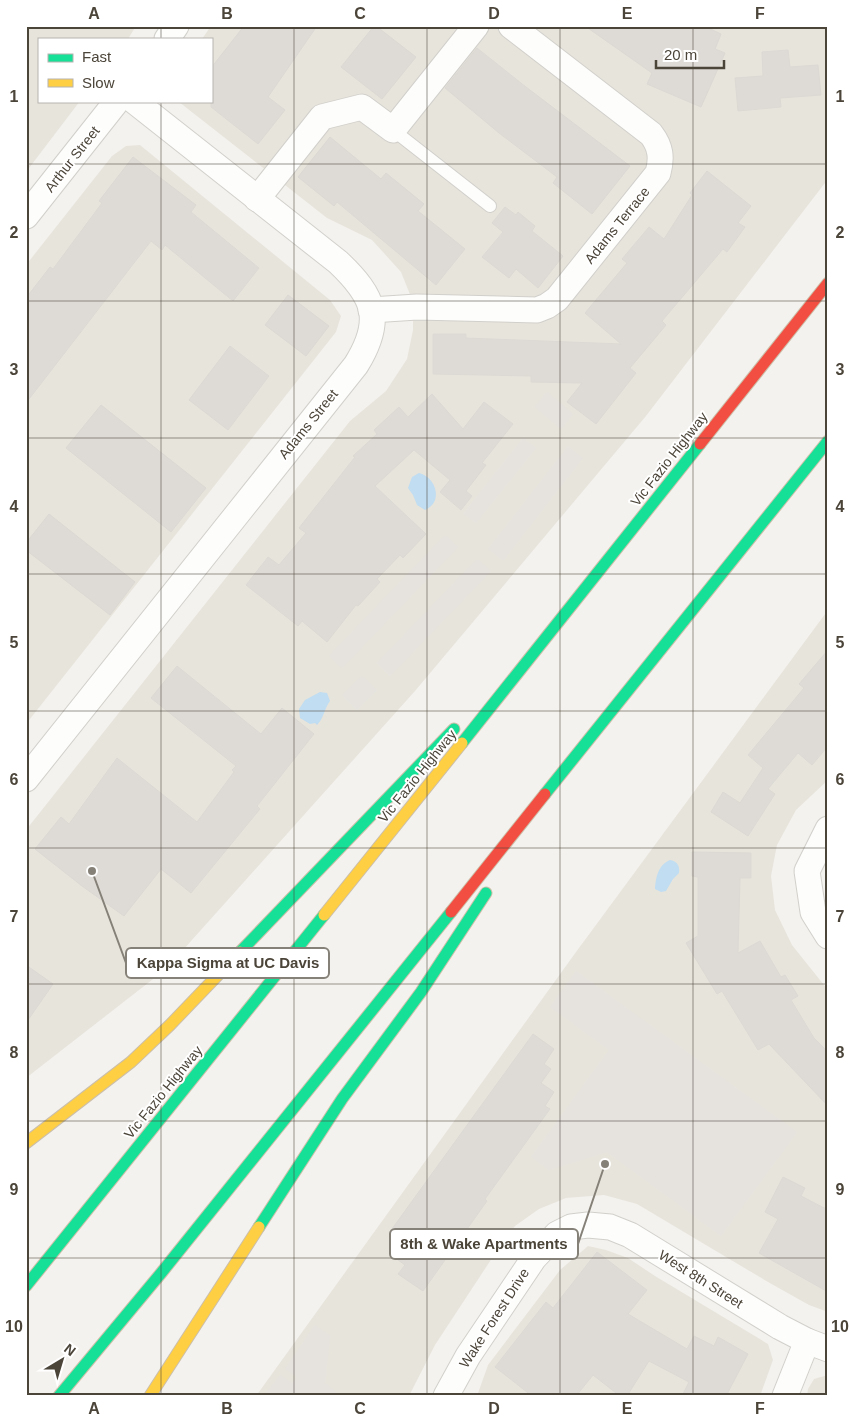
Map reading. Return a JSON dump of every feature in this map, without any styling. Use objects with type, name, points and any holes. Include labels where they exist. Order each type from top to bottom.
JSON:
[{"type":"highway","name":"Vic Fazio Highway","points":[[26,1286],[540,646],[828,283]]},
{"type":"highway","points":[[58,1396],[162,1272],[828,441]]},
{"type":"highway","points":[[476,708],[540,646]]},
{"type":"highway","points":[[26,1143],[131,1062],[170,1025],[462,722]]},
{"type":"highway","points":[[511,855],[581,749]]},
{"type":"highway","points":[[150,1396],[342,1099],[421,992],[490,887]]},
{"type":"street","points":[[168,38],[176,26]]},
{"type":"street","points":[[256,199],[322,117],[362,107],[392,130],[476,26]]},
{"type":"street","name":"Adams Terrace","points":[[371,310],[417,307],[537,310],[547,306],[557,299],[658,173],[661,164],[661,154],[657,142],[651,134],[511,26]]},
{"type":"street","name":"Arthur Street","points":[[26,216],[116,102]]},
{"type":"street","name":"Adams Street","points":[[26,779],[356,364],[365,350],[372,325],[371,310],[366,294],[351,274],[135,102]]},
{"type":"street","points":[[828,829],[807,871],[813,912],[828,936]]},
{"type":"street","name":"West 8th Street","points":[[571,1227],[588,1225],[610,1227],[630,1235],[780,1327],[817,1345]]},
{"type":"street","name":"Wake Forest Drive","points":[[446,1396],[468,1356],[534,1258],[557,1234],[571,1227]]},
{"type":"street","points":[[785,1396],[817,1345]]},
{"type":"lane","points":[[392,130],[490,206]]},
{"type":"shaded area","points":[[26,26],[136,26],[129,38],[38,38],[38,102],[79,102],[26,172]]},
{"type":"shaded area","points":[[211,26],[828,26],[828,179],[646,416],[415,691],[166,969],[26,1078],[26,830],[350,421],[386,391],[407,359],[413,330],[413,302],[401,272],[372,240],[327,218],[179,102],[212,102],[212,38],[203,38]]},
{"type":"shaded area","points":[[140,145],[330,300],[341,316],[336,332],[26,724],[26,265],[112,156],[126,146]]},
{"type":"shaded area","points":[[547,392],[573,414],[561,429],[535,407]]},
{"type":"shaded area","points":[[523,438],[536,448],[476,523],[463,514]]},
{"type":"shaded area","points":[[568,446],[583,458],[503,561],[488,549]]},
{"type":"shaded area","points":[[445,535],[458,547],[342,668],[329,656]]},
{"type":"shaded area","points":[[477,559],[491,571],[390,676],[377,663]]},
{"type":"shaded area","points":[[828,610],[828,780],[796,810],[777,845],[771,876],[775,910],[792,945],[828,990],[828,1312],[809,1305],[768,1282],[637,1204],[604,1195],[566,1198],[539,1209],[515,1226],[435,1345],[409,1396],[256,1396],[576,952]]},
{"type":"shaded area","points":[[362,676],[377,690],[357,710],[342,695]]},
{"type":"shaded area","points":[[576,971],[797,1132],[721,1236],[607,1152],[549,1170],[531,1157],[609,1050],[550,1007]]},
{"type":"shaded area","points":[[588,1246],[628,1258],[768,1344],[773,1360],[760,1396],[477,1396],[488,1365],[560,1270]]},
{"type":"shaded area","points":[[315,1325],[330,1336],[325,1383],[338,1394],[336,1396],[264,1396],[280,1375],[292,1383],[297,1377],[285,1369]]},
{"type":"shaded area","points":[[828,1375],[828,1396],[807,1396],[808,1389],[814,1379]]},
{"type":"water","points":[[419,473],[430,479],[436,490],[434,501],[425,510],[417,505],[408,488],[412,477]]},
{"type":"water","points":[[320,692],[327,693],[330,701],[317,725],[315,723],[310,724],[300,718],[299,709],[305,700]]},
{"type":"water","points":[[670,860],[678,864],[679,873],[666,891],[661,892],[655,889],[657,876],[660,868]]},
{"type":"building","points":[[244,26],[317,26],[268,97],[285,110],[258,144],[211,107],[212,67]]},
{"type":"building","points":[[374,26],[416,57],[382,99],[341,67]]},
{"type":"building","points":[[585,26],[704,26],[721,34],[715,49],[725,53],[701,107],[647,84],[652,73]]},
{"type":"building","points":[[477,48],[630,166],[592,214],[553,183],[557,177],[499,133],[445,88]]},
{"type":"building","points":[[788,50],[790,67],[818,65],[821,95],[780,98],[781,107],[738,111],[735,78],[763,76],[762,52]]},
{"type":"building","points":[[330,137],[381,179],[386,173],[424,204],[418,211],[465,249],[436,285],[337,202],[334,206],[298,177]]},
{"type":"building","points":[[133,157],[196,205],[191,212],[259,268],[233,301],[165,245],[162,250],[151,241],[26,403],[26,298],[50,267],[53,269],[102,203],[99,201]]},
{"type":"building","points":[[707,171],[751,206],[738,223],[745,227],[727,252],[723,249],[662,321],[666,325],[630,368],[636,373],[596,424],[567,402],[582,383],[531,382],[531,376],[433,374],[433,334],[466,334],[466,338],[621,344],[585,313],[627,263],[622,259],[649,227],[664,239],[692,195],[690,193]]},
{"type":"building","points":[[505,207],[516,215],[518,212],[535,226],[532,231],[563,256],[538,288],[516,269],[509,278],[482,257],[503,232],[492,223]]},
{"type":"building","points":[[288,295],[329,326],[306,356],[265,325]]},
{"type":"building","points":[[230,346],[269,376],[228,430],[189,400]]},
{"type":"building","points":[[432,394],[463,429],[484,402],[513,424],[482,463],[486,465],[466,491],[472,496],[461,510],[440,492],[450,480],[414,450],[375,486],[426,534],[403,558],[400,555],[377,579],[380,582],[358,606],[356,605],[327,642],[302,621],[298,626],[246,585],[268,557],[279,565],[306,533],[299,528],[355,457],[353,456],[377,434],[374,430],[399,407],[408,417]]},
{"type":"building","points":[[101,405],[206,488],[171,532],[66,448]]},
{"type":"building","points":[[49,514],[135,582],[110,615],[26,550],[26,543]]},
{"type":"building","points":[[828,650],[828,746],[812,765],[798,753],[768,789],[775,794],[748,836],[711,812],[723,792],[740,803],[763,768],[748,755],[804,688],[799,684]]},
{"type":"building","points":[[177,666],[261,734],[282,708],[314,734],[257,806],[260,809],[191,893],[161,869],[124,916],[35,849],[61,817],[69,824],[117,758],[197,822],[234,772],[232,770],[236,766],[151,698]]},
{"type":"building","points":[[692,852],[751,853],[751,878],[740,878],[738,953],[760,941],[781,977],[785,975],[798,996],[791,1000],[814,1038],[828,1052],[828,1106],[769,1044],[758,1050],[722,991],[717,994],[686,943],[698,936],[698,877],[692,876]]},
{"type":"building","points":[[26,965],[53,984],[26,1023]]},
{"type":"building","points":[[533,1034],[554,1049],[544,1064],[551,1069],[541,1083],[554,1092],[545,1106],[550,1109],[485,1199],[487,1201],[423,1291],[398,1274],[405,1265],[390,1254],[399,1240],[389,1233]]},
{"type":"building","points":[[783,1177],[805,1188],[801,1196],[828,1210],[828,1292],[759,1253],[778,1219],[765,1212]]},
{"type":"building","points":[[597,1252],[647,1290],[628,1314],[687,1349],[694,1336],[714,1346],[718,1337],[748,1354],[726,1396],[682,1396],[689,1382],[649,1361],[627,1396],[620,1396],[593,1375],[576,1396],[532,1396],[495,1367],[546,1302],[553,1308]]},
{"type":"traffic: fast","points":[[545,794],[828,441]]},
{"type":"traffic: fast","points":[[462,743],[700,444]]},
{"type":"traffic: fast","points":[[240,952],[454,729]]},
{"type":"traffic: fast","points":[[259,1227],[342,1099],[421,992],[486,893]]},
{"type":"traffic: fast","points":[[59,1396],[162,1272],[451,912]]},
{"type":"traffic: fast","points":[[26,1286],[324,915]]},
{"type":"traffic: slow","points":[[324,915],[462,743]]},
{"type":"traffic: slow","points":[[26,1143],[131,1062],[170,1025],[240,952]]},
{"type":"traffic: slow","points":[[150,1396],[259,1227]]},
{"type":"traffic: jam","points":[[700,444],[828,283]]},
{"type":"traffic: jam","points":[[451,912],[545,794]]},
{"type":"place","name":"Kappa Sigma at UC Davis","points":[[92,871]]},
{"type":"place","name":"8th & Wake Apartments","points":[[605,1164]]}]
